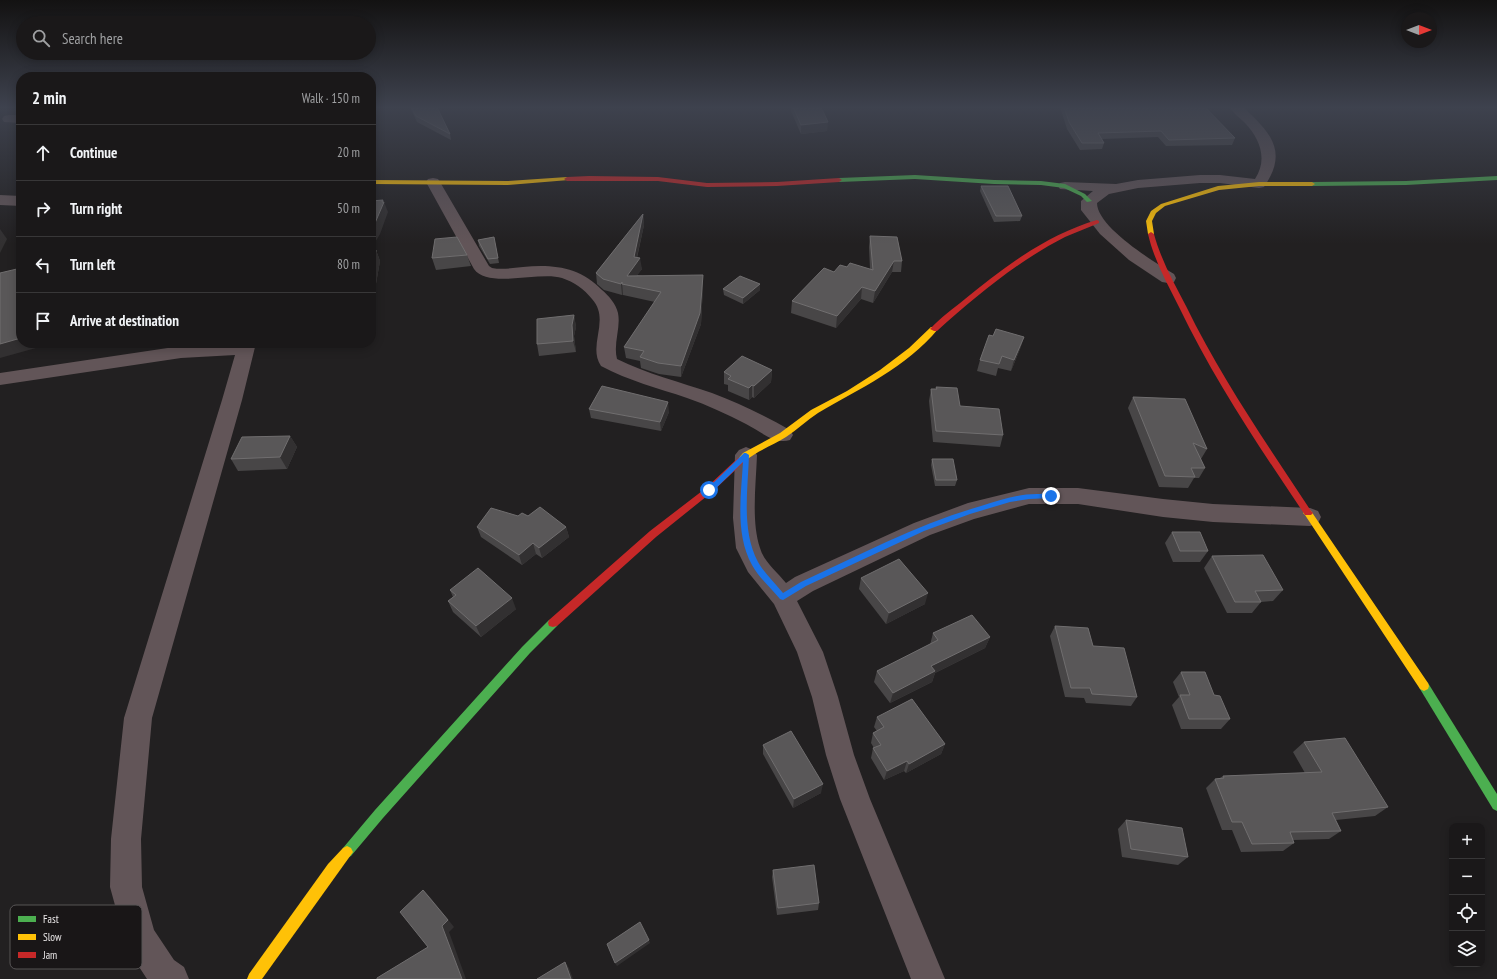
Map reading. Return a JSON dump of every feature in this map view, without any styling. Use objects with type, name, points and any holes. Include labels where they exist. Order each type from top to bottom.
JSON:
[{"type":"street","points":[[1260,184],[1268,168],[1270,153]]},
{"type":"street","points":[[376,182],[508,183],[589,178],[658,179],[707,185],[725,185],[777,184],[875,177],[916,177],[1114,188]]},
{"type":"street","points":[[1497,178],[1406,184],[1260,184],[1218,188],[1163,205],[1153,212],[1149,221],[1158,258],[1194,335],[1221,381],[1310,517],[1434,701],[1497,805]]},
{"type":"street","points":[[1089,201],[1104,190],[1114,188],[1200,179],[1220,179],[1260,184]]},
{"type":"street","points":[[433,182],[482,269],[487,273],[496,274],[550,270],[566,272],[584,280],[595,291],[609,312],[605,353],[608,362],[631,372],[712,400],[757,420],[783,435]]},
{"type":"street","points":[[1065,186],[1084,195],[1089,201],[1089,210],[1097,222],[1123,247],[1168,278]]},
{"type":"street","points":[[0,200],[16,201]]},
{"type":"street","points":[[254,979],[333,869],[374,820],[526,650],[570,607],[653,534],[709,490],[746,455],[783,435],[814,412],[850,393],[883,372],[912,350],[954,311],[1010,268],[1063,236],[1097,222]]},
{"type":"street","points":[[0,379],[181,352],[224,348]]},
{"type":"street","points":[[131,905],[126,887],[126,839],[138,718],[232,400],[245,348]]},
{"type":"street","points":[[746,455],[744,518],[748,548],[756,565],[783,597],[810,652],[825,698],[840,755],[855,799],[928,979]]},
{"type":"street","points":[[783,597],[804,584],[922,529],[968,512],[1029,496],[1078,496],[1163,508],[1214,513],[1310,517]]},
{"type":"street","points":[[142,941],[163,977]]},
{"type":"building","points":[[981,186],[1008,186],[1022,216],[996,216]]},
{"type":"building","points":[[383,200],[382,202],[384,202],[376,221],[376,201]]},
{"type":"building","points":[[643,214],[634,257],[640,258],[627,276],[703,275],[700,313],[681,366],[658,363],[640,357],[644,351],[624,347],[661,292],[622,284],[622,282],[621,284],[603,279],[596,273]]},
{"type":"building","points":[[870,236],[897,237],[902,261],[894,261],[875,291],[862,287],[837,316],[792,301],[824,268],[834,272],[840,265],[847,267],[850,263],[873,270]]},
{"type":"building","points":[[457,237],[467,255],[432,258],[435,239]]},
{"type":"building","points":[[494,237],[498,258],[488,259],[478,240]]},
{"type":"building","points":[[16,269],[16,339],[0,344],[0,273]]},
{"type":"building","points":[[740,276],[760,284],[743,298],[723,289]]},
{"type":"building","points":[[574,315],[572,325],[573,341],[537,344],[537,319]]},
{"type":"building","points":[[996,329],[1024,337],[1014,360],[1002,356],[999,364],[980,360],[989,335],[993,336]]},
{"type":"building","points":[[742,356],[772,370],[754,386],[752,385],[749,388],[728,379],[731,376],[724,372]]},
{"type":"building","points":[[602,386],[668,402],[660,422],[589,409]]},
{"type":"building","points":[[936,387],[957,388],[960,406],[999,409],[1003,435],[936,431],[931,389],[937,389]]},
{"type":"building","points":[[1133,397],[1185,399],[1207,449],[1193,443],[1205,468],[1191,468],[1195,477],[1165,476]]},
{"type":"building","points":[[290,436],[280,457],[231,459],[242,437]]},
{"type":"building","points":[[932,459],[953,459],[957,480],[936,480]]},
{"type":"building","points":[[540,507],[566,527],[539,548],[533,543],[519,555],[477,527],[491,508],[518,516],[522,513],[528,516]]},
{"type":"building","points":[[1172,532],[1200,532],[1208,551],[1180,551]]},
{"type":"building","points":[[1263,555],[1283,590],[1255,591],[1261,602],[1235,602],[1212,556]]},
{"type":"building","points":[[899,559],[928,593],[889,613],[861,578]]},
{"type":"building","points":[[478,568],[512,598],[476,626],[448,601],[456,595],[450,590]]},
{"type":"building","points":[[972,615],[990,637],[931,666],[935,671],[893,693],[877,671],[938,640],[933,633]]},
{"type":"building","points":[[1055,626],[1088,628],[1093,646],[1124,648],[1137,697],[1092,694],[1090,688],[1071,688]]},
{"type":"building","points":[[1181,672],[1205,672],[1214,695],[1220,696],[1230,719],[1189,719],[1180,695],[1190,695]]},
{"type":"building","points":[[912,699],[945,744],[909,764],[907,761],[887,771],[873,748],[881,745],[873,733],[884,727],[877,717]]},
{"type":"building","points":[[791,731],[823,784],[794,799],[763,745]]},
{"type":"building","points":[[1345,738],[1388,807],[1332,813],[1341,831],[1290,832],[1294,843],[1252,844],[1242,822],[1232,822],[1215,779],[1224,778],[1223,776],[1322,772],[1304,742]]},
{"type":"building","points":[[1126,820],[1182,828],[1188,857],[1131,849]]},
{"type":"building","points":[[814,865],[819,903],[778,908],[773,870]]},
{"type":"building","points":[[423,890],[448,920],[442,926],[462,979],[377,979],[428,947],[400,912]]},
{"type":"building","points":[[640,922],[649,940],[615,963],[607,944]]},
{"type":"building","points":[[565,962],[571,979],[537,979]]},
{"type":"traffic: fast","points":[[839,180],[915,177],[994,182],[1041,183],[1065,186],[1083,195],[1089,201]]},
{"type":"traffic: fast","points":[[1312,184],[1406,183],[1497,178]]},
{"type":"traffic: fast","points":[[347,852],[379,814],[526,650],[553,623]]},
{"type":"traffic: fast","points":[[1424,686],[1497,805]]},
{"type":"traffic: slow","points":[[376,182],[508,183],[567,179]]},
{"type":"traffic: slow","points":[[1151,234],[1149,221],[1153,212],[1163,205],[1218,188],[1259,184],[1312,184]]},
{"type":"traffic: slow","points":[[741,460],[746,455],[783,435],[814,412],[850,393],[883,372],[912,350],[934,329]]},
{"type":"traffic: slow","points":[[1308,513],[1424,686]]},
{"type":"traffic: slow","points":[[254,979],[333,869],[347,852]]},
{"type":"traffic: jam","points":[[567,179],[658,179],[707,185],[777,184],[839,180]]},
{"type":"traffic: jam","points":[[934,329],[996,278],[1028,256],[1063,236],[1097,222]]},
{"type":"traffic: jam","points":[[1151,234],[1162,266],[1206,352],[1238,407],[1308,513]]},
{"type":"traffic: jam","points":[[553,623],[653,534],[709,490],[741,460]]},
{"type":"route","points":[[709,490],[746,455],[744,518],[748,548],[756,565],[783,597],[804,584],[922,529],[968,512],[1010,500],[1029,496],[1051,496]]}]
